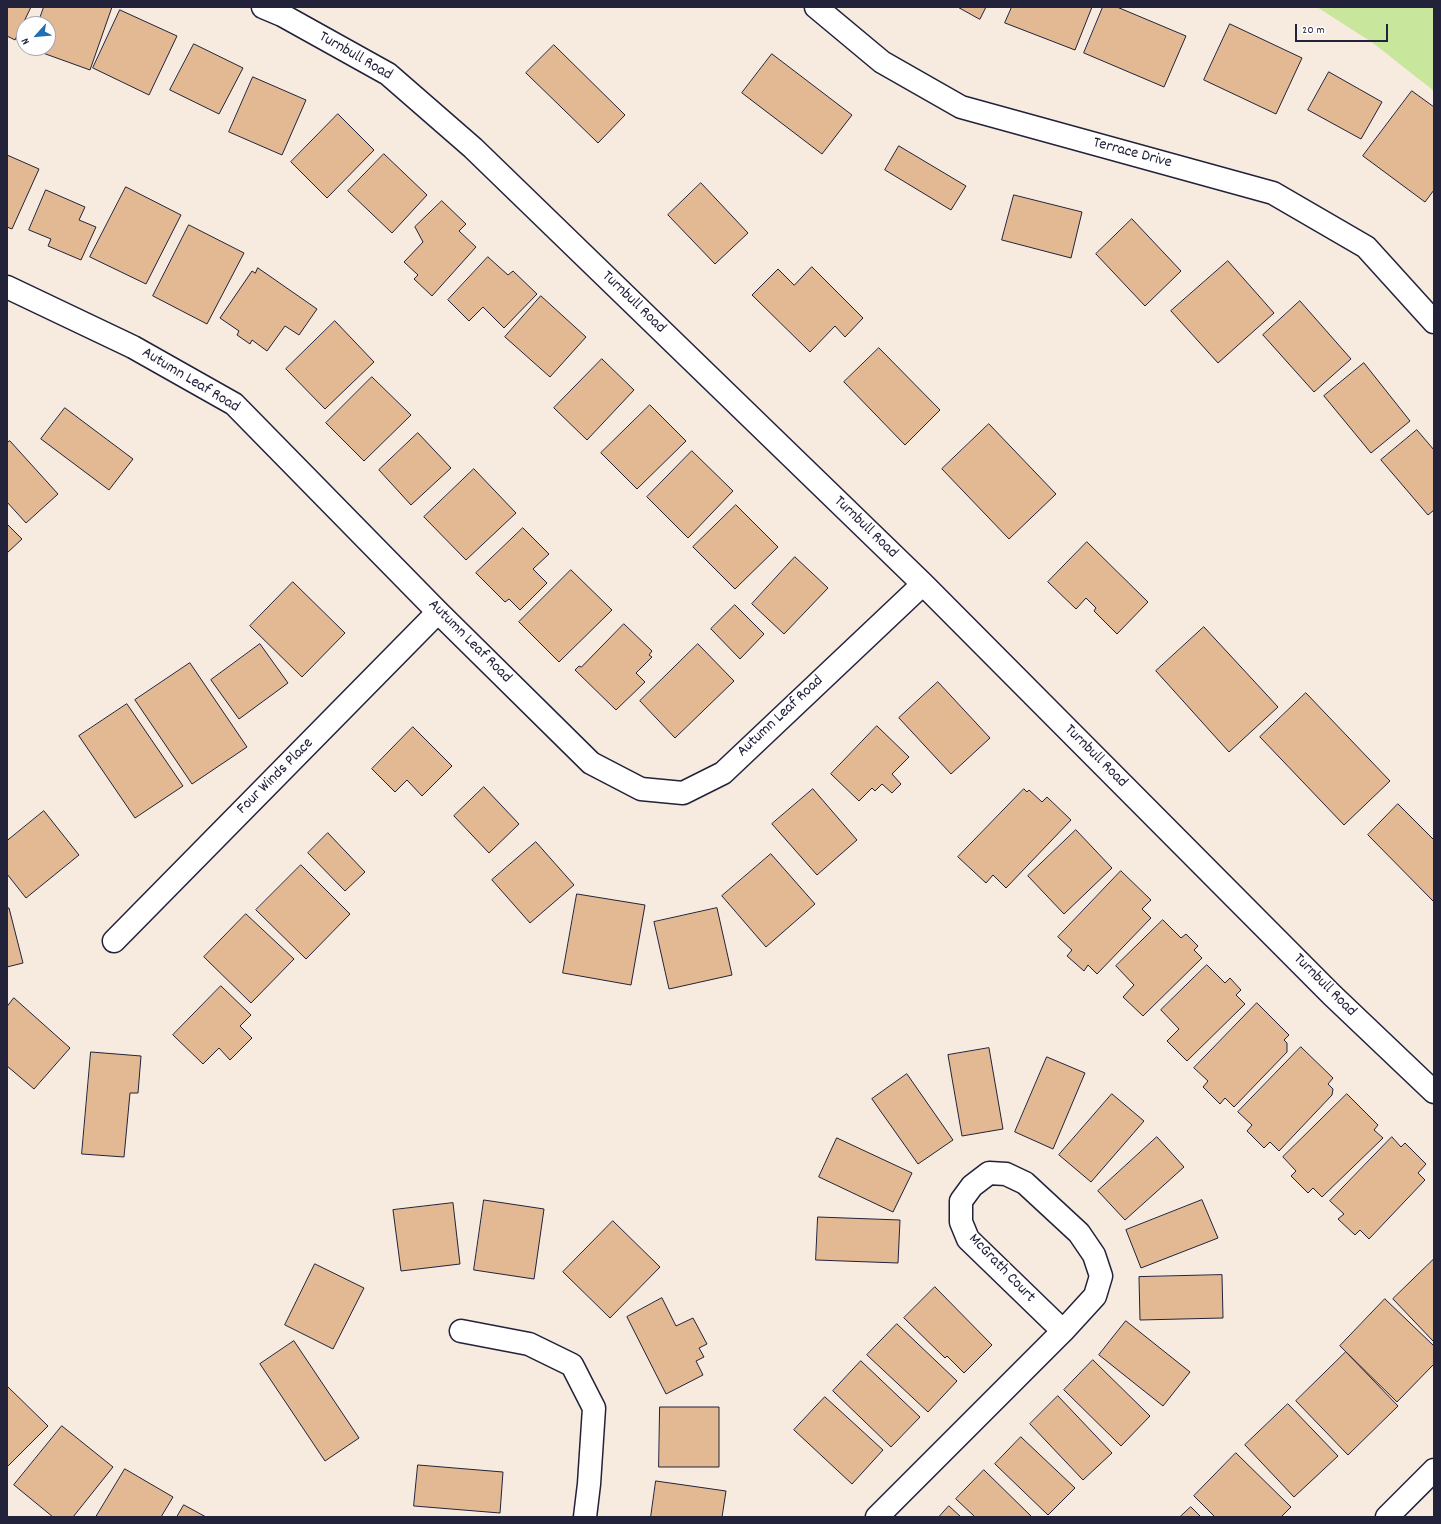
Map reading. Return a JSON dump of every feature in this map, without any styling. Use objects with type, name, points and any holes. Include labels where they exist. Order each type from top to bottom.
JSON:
[{"type":"street","name":"Turnbull Road","points":[[263,7],[282,15],[388,74],[467,143],[922,584],[1332,995],[1434,1092]]},
{"type":"street","name":"Terrace Drive","points":[[816,7],[882,62],[962,107],[1273,193],[1366,247],[1434,322]]},
{"type":"street","name":"Autumn Leaf Road","points":[[7,287],[133,347],[234,404],[438,612],[591,763],[641,789],[683,793],[723,773],[922,584]]},
{"type":"street","name":"Four Winds Place","points":[[114,941],[438,612]]},
{"type":"street","name":"McGrath Court","points":[[877,1517],[1063,1331],[1095,1296],[1101,1276],[1094,1255],[1079,1233],[1025,1184],[1006,1174],[989,1173],[972,1186],[961,1201],[961,1222],[968,1239],[1063,1331]]},
{"type":"street","points":[[461,1331],[529,1344],[572,1365],[594,1408],[589,1484],[585,1517]]},
{"type":"street","points":[[1387,1517],[1434,1470]]},
{"type":"green space","points":[[1317,7],[1434,7],[1434,91],[1373,43]]},
{"type":"building","points":[[7,7],[31,7],[27,16],[16,16],[15,40],[7,36]]},
{"type":"building","points":[[44,7],[112,7],[90,70],[51,56],[56,56],[56,16],[41,16]]},
{"type":"building","points":[[958,7],[986,7],[980,19]]},
{"type":"building","points":[[1012,7],[1092,7],[1075,50],[1005,23]]},
{"type":"building","points":[[1103,7],[1117,7],[1186,36],[1164,87],[1084,53]]},
{"type":"building","points":[[120,10],[177,36],[149,95],[93,68]]},
{"type":"building","points":[[1230,24],[1302,58],[1276,114],[1204,80]]},
{"type":"building","points":[[194,44],[243,68],[219,114],[170,90]]},
{"type":"building","points":[[554,45],[625,115],[598,143],[526,73]]},
{"type":"building","points":[[772,54],[852,115],[822,154],[742,93]]},
{"type":"building","points":[[1329,72],[1382,102],[1361,139],[1308,110]]},
{"type":"building","points":[[253,77],[306,100],[282,155],[229,132]]},
{"type":"building","points":[[1412,91],[1434,107],[1434,190],[1425,202],[1363,156]]},
{"type":"building","points":[[338,114],[374,150],[327,198],[291,162]]},
{"type":"building","points":[[899,146],[966,186],[951,210],[885,170]]},
{"type":"building","points":[[384,154],[427,195],[392,233],[348,191]]},
{"type":"building","points":[[7,155],[39,169],[12,229],[7,227]]},
{"type":"building","points":[[701,183],[748,233],[715,264],[668,215]]},
{"type":"building","points":[[126,187],[181,215],[146,284],[90,257]]},
{"type":"building","points":[[46,190],[85,207],[79,220],[96,227],[81,260],[48,246],[51,239],[29,230]]},
{"type":"building","points":[[1014,195],[1082,212],[1071,258],[1002,240]]},
{"type":"building","points":[[442,201],[466,224],[459,231],[476,247],[432,296],[414,279],[418,275],[404,262],[423,242],[415,227]]},
{"type":"building","points":[[1132,219],[1181,271],[1145,306],[1096,254]]},
{"type":"building","points":[[189,225],[244,253],[207,324],[153,296]]},
{"type":"building","points":[[488,257],[508,275],[513,271],[537,294],[504,328],[483,307],[469,321],[448,300]]},
{"type":"building","points":[[1228,261],[1274,313],[1218,363],[1171,311]]},
{"type":"building","points":[[812,267],[863,318],[845,337],[835,326],[810,352],[752,295],[778,269],[794,285]]},
{"type":"building","points":[[258,268],[317,309],[299,335],[285,326],[267,351],[252,340],[250,344],[237,335],[239,331],[220,318],[252,271],[255,273]]},
{"type":"building","points":[[541,296],[586,337],[550,377],[505,337]]},
{"type":"building","points":[[1300,301],[1351,359],[1314,392],[1263,335]]},
{"type":"building","points":[[335,321],[374,362],[325,409],[286,369]]},
{"type":"building","points":[[879,348],[940,410],[905,445],[844,382]]},
{"type":"building","points":[[602,359],[634,390],[587,440],[554,408]]},
{"type":"building","points":[[1364,363],[1410,421],[1371,453],[1324,396]]},
{"type":"building","points":[[372,377],[411,415],[364,461],[326,423]]},
{"type":"building","points":[[650,405],[686,441],[637,489],[601,453]]},
{"type":"building","points":[[65,408],[133,459],[109,490],[41,439]]},
{"type":"building","points":[[989,424],[1056,494],[1009,539],[942,469]]},
{"type":"building","points":[[1417,430],[1434,450],[1434,510],[1428,515],[1381,460]]},
{"type":"building","points":[[418,433],[451,468],[411,505],[379,470]]},
{"type":"building","points":[[10,441],[58,494],[26,523],[7,502],[7,443]]},
{"type":"building","points":[[692,451],[733,491],[688,538],[647,497]]},
{"type":"building","points":[[474,469],[516,513],[466,560],[424,517]]},
{"type":"building","points":[[736,505],[778,547],[735,589],[693,547]]},
{"type":"building","points":[[7,524],[22,539],[7,553]]},
{"type":"building","points":[[523,528],[549,554],[533,569],[547,583],[520,610],[509,599],[505,602],[476,573]]},
{"type":"building","points":[[1087,542],[1148,602],[1117,634],[1094,611],[1096,608],[1086,598],[1076,609],[1048,582]]},
{"type":"building","points":[[795,557],[828,588],[784,634],[752,604]]},
{"type":"building","points":[[571,570],[612,610],[559,662],[519,622]]},
{"type":"building","points":[[293,582],[345,633],[302,677],[250,626]]},
{"type":"building","points":[[735,605],[764,634],[740,659],[711,629]]},
{"type":"building","points":[[624,624],[652,651],[649,655],[652,657],[636,673],[645,682],[616,710],[575,670],[579,666],[581,667]]},
{"type":"building","points":[[1204,627],[1278,707],[1229,752],[1156,671]]},
{"type":"building","points":[[260,644],[288,683],[239,719],[211,680]]},
{"type":"building","points":[[698,644],[734,681],[675,738],[640,701]]},
{"type":"building","points":[[190,663],[247,747],[192,784],[135,700]]},
{"type":"building","points":[[938,682],[990,738],[951,774],[899,718]]},
{"type":"building","points":[[1306,693],[1390,781],[1344,825],[1260,737]]},
{"type":"building","points":[[127,704],[183,786],[135,818],[79,736]]},
{"type":"building","points":[[877,726],[909,757],[892,774],[901,784],[892,793],[882,784],[875,791],[872,788],[859,801],[831,774]]},
{"type":"building","points":[[413,727],[452,766],[422,796],[407,780],[395,792],[372,769]]},
{"type":"building","points":[[484,787],[519,824],[489,853],[454,816]]},
{"type":"building","points":[[813,789],[857,840],[817,875],[772,824]]},
{"type":"building","points":[[1024,789],[1027,792],[1029,790],[1042,802],[1047,797],[1071,820],[1006,888],[993,875],[986,883],[958,857]]},
{"type":"building","points":[[1398,804],[1434,840],[1434,902],[1368,835]]},
{"type":"building","points":[[44,811],[79,855],[26,898],[7,874],[7,841]]},
{"type":"building","points":[[1076,830],[1112,868],[1064,914],[1028,876]]},
{"type":"building","points":[[328,833],[365,872],[345,891],[308,853]]},
{"type":"building","points":[[536,842],[574,885],[530,923],[492,880]]},
{"type":"building","points":[[771,854],[815,904],[766,947],[722,896]]},
{"type":"building","points":[[301,865],[350,914],[306,959],[256,910]]},
{"type":"building","points":[[1121,871],[1151,900],[1142,909],[1151,918],[1097,974],[1088,965],[1084,971],[1067,956],[1072,950],[1058,937]]},
{"type":"building","points":[[577,894],[645,905],[631,985],[563,973]]},
{"type":"building","points":[[7,908],[9,908],[23,963],[7,967]]},
{"type":"building","points":[[717,908],[732,975],[669,989],[654,922]]},
{"type":"building","points":[[246,914],[294,959],[251,1003],[204,957]]},
{"type":"building","points":[[1163,920],[1181,938],[1186,934],[1198,946],[1194,950],[1202,958],[1143,1016],[1123,997],[1134,985],[1116,966]]},
{"type":"building","points":[[1207,965],[1225,983],[1230,978],[1241,990],[1236,995],[1245,1004],[1187,1061],[1167,1041],[1179,1029],[1161,1010]]},
{"type":"building","points":[[221,986],[251,1015],[240,1026],[252,1038],[230,1060],[219,1048],[203,1064],[173,1035]]},
{"type":"building","points":[[14,998],[70,1048],[34,1089],[7,1066],[7,1007]]},
{"type":"building","points":[[1257,1003],[1289,1035],[1284,1040],[1287,1043],[1287,1052],[1234,1107],[1225,1098],[1220,1104],[1203,1087],[1208,1081],[1194,1068]]},
{"type":"building","points":[[1301,1047],[1333,1078],[1328,1084],[1333,1089],[1332,1095],[1279,1151],[1270,1142],[1264,1148],[1247,1131],[1252,1125],[1238,1112]]},
{"type":"building","points":[[989,1048],[1003,1129],[962,1136],[948,1055]]},
{"type":"building","points":[[91,1052],[141,1056],[138,1093],[130,1093],[124,1157],[82,1154]]},
{"type":"building","points":[[1047,1057],[1085,1073],[1053,1149],[1015,1132]]},
{"type":"building","points":[[907,1074],[953,1140],[918,1164],[872,1099]]},
{"type":"building","points":[[1112,1094],[1144,1121],[1091,1182],[1059,1155]]},
{"type":"building","points":[[1347,1094],[1378,1125],[1374,1130],[1383,1138],[1322,1197],[1313,1188],[1308,1193],[1291,1176],[1296,1171],[1283,1157]]},
{"type":"building","points":[[1157,1137],[1184,1167],[1125,1220],[1098,1191]]},
{"type":"building","points":[[1392,1137],[1401,1147],[1405,1143],[1426,1164],[1418,1173],[1425,1180],[1369,1239],[1360,1230],[1355,1235],[1338,1219],[1344,1214],[1330,1201]]},
{"type":"building","points":[[837,1138],[912,1173],[893,1212],[819,1177]]},
{"type":"building","points":[[484,1200],[544,1209],[534,1279],[474,1270]]},
{"type":"building","points":[[1202,1200],[1218,1238],[1141,1268],[1126,1230]]},
{"type":"building","points":[[453,1203],[460,1264],[401,1271],[393,1210]]},
{"type":"building","points":[[818,1217],[900,1220],[898,1263],[816,1260]]},
{"type":"building","points":[[613,1221],[660,1267],[610,1318],[563,1272]]},
{"type":"building","points":[[1434,1259],[1434,1342],[1393,1299]]},
{"type":"building","points":[[315,1264],[364,1288],[333,1349],[285,1325]]},
{"type":"building","points":[[1222,1275],[1223,1318],[1140,1320],[1139,1277]]},
{"type":"building","points":[[935,1287],[992,1345],[964,1373],[947,1356],[945,1358],[904,1318]]},
{"type":"building","points":[[662,1298],[676,1326],[693,1318],[707,1344],[699,1348],[704,1357],[696,1361],[703,1375],[666,1394],[627,1317]]},
{"type":"building","points":[[1385,1299],[1434,1346],[1434,1364],[1397,1402],[1340,1346]]},
{"type":"building","points":[[1126,1321],[1190,1372],[1163,1406],[1099,1355]]},
{"type":"building","points":[[897,1324],[957,1381],[928,1412],[867,1355]]},
{"type":"building","points":[[294,1341],[359,1438],[325,1461],[260,1364]]},
{"type":"building","points":[[1346,1352],[1398,1406],[1348,1455],[1296,1401]]},
{"type":"building","points":[[1093,1360],[1150,1416],[1121,1446],[1064,1390]]},
{"type":"building","points":[[861,1361],[920,1417],[891,1447],[833,1391]]},
{"type":"building","points":[[7,1386],[48,1426],[7,1467]]},
{"type":"building","points":[[1058,1396],[1112,1453],[1083,1480],[1030,1424]]},
{"type":"building","points":[[825,1397],[883,1450],[852,1484],[794,1430]]},
{"type":"building","points":[[1288,1404],[1338,1456],[1294,1497],[1245,1445]]},
{"type":"building","points":[[660,1407],[719,1407],[719,1467],[659,1467]]},
{"type":"building","points":[[62,1426],[113,1467],[73,1517],[53,1517],[14,1485]]},
{"type":"building","points":[[1021,1437],[1075,1488],[1048,1515],[995,1464]]},
{"type":"building","points":[[1236,1453],[1291,1507],[1281,1517],[1215,1517],[1194,1496]]},
{"type":"building","points":[[418,1465],[503,1472],[500,1513],[414,1506]]},
{"type":"building","points":[[125,1469],[173,1497],[161,1517],[96,1517]]},
{"type":"building","points":[[984,1470],[1032,1517],[975,1517],[956,1499]]},
{"type":"building","points":[[656,1481],[726,1491],[722,1517],[651,1517]]},
{"type":"building","points":[[184,1505],[206,1517],[177,1517]]},
{"type":"building","points":[[949,1506],[961,1517],[939,1517]]},
{"type":"building","points":[[1191,1507],[1201,1517],[1180,1517]]}]
